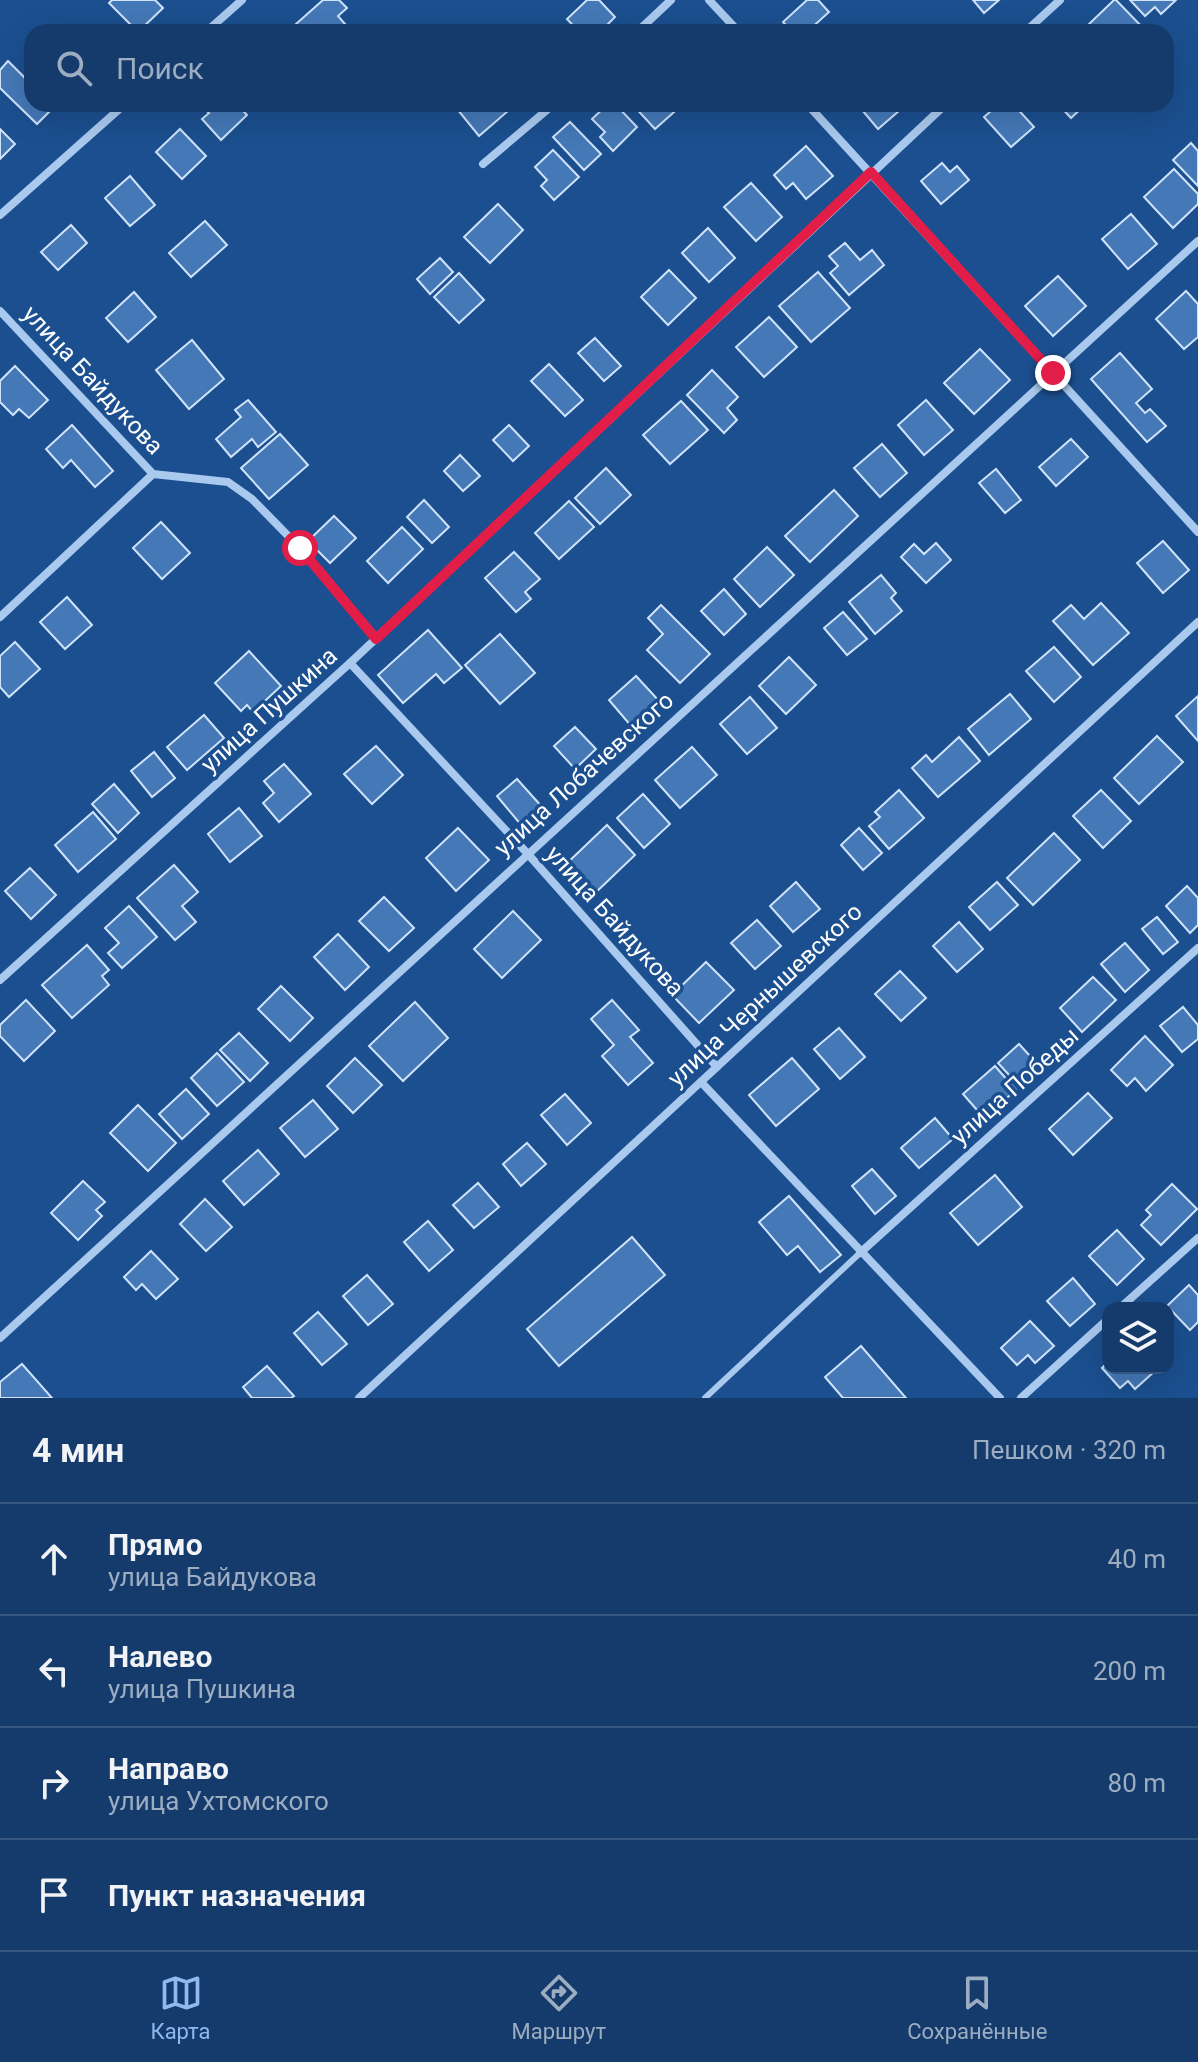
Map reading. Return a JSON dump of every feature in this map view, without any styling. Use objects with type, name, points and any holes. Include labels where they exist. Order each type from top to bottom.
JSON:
[{"type":"street","points":[[215,24],[242,0]]},
{"type":"street","points":[[646,24],[671,0]]},
{"type":"street","points":[[709,0],[732,24]]},
{"type":"street","points":[[1034,24],[1060,0]]},
{"type":"street","points":[[0,215],[116,112]]},
{"type":"street","points":[[483,164],[545,112]]},
{"type":"street","points":[[815,112],[1198,532]]},
{"type":"street","name":"улица Пушкина","points":[[0,980],[376,639],[937,112]]},
{"type":"street","name":"улица Лобачевского","points":[[0,1338],[1198,241]]},
{"type":"street","name":"улица Байдукова","points":[[0,311],[153,474],[228,482],[252,499],[300,548],[376,639]]},
{"type":"street","points":[[0,617],[153,474]]},
{"type":"street","name":"улица Чернышевского","points":[[359,1398],[1198,622]]},
{"type":"street","name":"улица Байдукова","points":[[350,663],[527,853],[717,1067]]},
{"type":"street","name":"улица Победы","points":[[860,1253],[1198,948]]},
{"type":"street","points":[[701,1082],[1000,1398]]},
{"type":"street","points":[[1127,1302],[1198,1238]]},
{"type":"street","points":[[1021,1398],[1102,1324]]},
{"type":"lane","points":[[705,1398],[860,1253]]},
{"type":"building","points":[[112,0],[155,0],[163,8],[146,24],[130,24],[109,3]]},
{"type":"building","points":[[323,0],[339,0],[347,8],[338,16],[345,24],[296,24]]},
{"type":"building","points":[[587,0],[599,0],[615,17],[608,24],[572,24],[567,19]]},
{"type":"building","points":[[807,0],[818,0],[829,12],[816,24],[783,22]]},
{"type":"building","points":[[973,0],[999,0],[984,13]]},
{"type":"building","points":[[1116,0],[1139,24],[1089,24]]},
{"type":"building","points":[[1130,0],[1176,0],[1161,14],[1155,7],[1145,16]]},
{"type":"building","points":[[8,61],[24,77],[24,111],[0,88],[0,70]]},
{"type":"building","points":[[25,112],[49,112],[37,124]]},
{"type":"building","points":[[244,112],[247,115],[221,140],[202,119],[209,113]]},
{"type":"building","points":[[460,112],[507,112],[479,136]]},
{"type":"building","points":[[599,112],[623,112],[637,127],[613,151],[600,137],[605,132],[592,119]]},
{"type":"building","points":[[639,112],[674,112],[655,129]]},
{"type":"building","points":[[864,112],[898,112],[878,129]]},
{"type":"building","points":[[990,112],[1020,112],[1034,127],[1011,147],[984,117]]},
{"type":"building","points":[[570,122],[601,154],[584,170],[553,137]]},
{"type":"building","points":[[0,129],[15,144],[0,159]]},
{"type":"building","points":[[180,129],[206,156],[182,179],[156,152]]},
{"type":"building","points":[[1191,143],[1198,151],[1198,186],[1173,160]]},
{"type":"building","points":[[806,146],[833,176],[806,199],[793,183],[786,189],[774,175]]},
{"type":"building","points":[[553,150],[579,177],[554,200],[541,186],[547,180],[535,167]]},
{"type":"building","points":[[942,163],[950,172],[957,166],[969,180],[941,204],[921,181]]},
{"type":"building","points":[[1174,169],[1198,194],[1198,204],[1173,228],[1144,197]]},
{"type":"building","points":[[130,176],[155,205],[130,226],[105,198]]},
{"type":"building","points":[[751,183],[782,217],[756,241],[724,207]]},
{"type":"building","points":[[498,204],[523,230],[490,263],[464,237]]},
{"type":"building","points":[[1131,214],[1157,244],[1128,269],[1102,239]]},
{"type":"building","points":[[205,221],[227,245],[191,277],[169,253]]},
{"type":"building","points":[[71,225],[87,243],[58,270],[41,252]]},
{"type":"building","points":[[708,228],[735,258],[709,282],[682,253]]},
{"type":"building","points":[[845,243],[860,260],[872,250],[884,265],[849,295],[830,273],[838,266],[829,256]]},
{"type":"building","points":[[440,258],[453,272],[430,294],[417,279]]},
{"type":"building","points":[[669,270],[696,298],[668,325],[641,297]]},
{"type":"building","points":[[818,272],[850,308],[811,342],[779,306]]},
{"type":"building","points":[[459,273],[484,300],[459,323],[434,297]]},
{"type":"building","points":[[1058,276],[1086,306],[1053,336],[1025,306]]},
{"type":"building","points":[[1186,291],[1198,304],[1198,337],[1184,349],[1156,319]]},
{"type":"building","points":[[134,292],[156,317],[128,342],[106,318]]},
{"type":"building","points":[[769,317],[797,347],[764,377],[736,347]]},
{"type":"building","points":[[595,338],[621,366],[604,381],[578,353]]},
{"type":"building","points":[[192,340],[224,379],[189,409],[156,370]]},
{"type":"building","points":[[980,349],[1010,380],[974,414],[944,383]]},
{"type":"building","points":[[1120,353],[1152,389],[1136,403],[1145,413],[1150,409],[1166,426],[1147,442],[1091,379]]},
{"type":"building","points":[[549,364],[583,400],[565,416],[531,381]]},
{"type":"building","points":[[15,366],[48,400],[29,418],[19,409],[13,415],[0,402],[0,381]]},
{"type":"building","points":[[712,370],[738,397],[727,408],[737,420],[724,433],[687,395]]},
{"type":"building","points":[[248,400],[276,432],[258,447],[252,439],[231,457],[216,439],[241,417],[235,410]]},
{"type":"building","points":[[926,400],[953,430],[924,455],[898,425]]},
{"type":"building","points":[[681,401],[708,430],[670,464],[643,435]]},
{"type":"building","points":[[72,425],[113,471],[95,487],[71,460],[63,468],[46,449]]},
{"type":"building","points":[[509,425],[529,446],[513,461],[493,440]]},
{"type":"building","points":[[280,434],[308,465],[269,499],[241,468]]},
{"type":"building","points":[[1071,439],[1088,457],[1056,486],[1039,467]]},
{"type":"building","points":[[882,444],[907,473],[880,497],[854,468]]},
{"type":"building","points":[[460,455],[480,476],[463,491],[444,471]]},
{"type":"building","points":[[606,468],[631,495],[600,524],[575,498]]},
{"type":"building","points":[[996,469],[1021,500],[1005,513],[979,483]]},
{"type":"building","points":[[834,490],[858,516],[810,562],[785,536]]},
{"type":"building","points":[[424,500],[449,527],[432,543],[407,517]]},
{"type":"building","points":[[569,501],[594,527],[559,559],[535,533]]},
{"type":"building","points":[[334,516],[356,538],[330,563],[308,541]]},
{"type":"building","points":[[161,522],[190,553],[162,579],[133,548]]},
{"type":"building","points":[[402,527],[423,549],[388,583],[367,561]]},
{"type":"building","points":[[1163,541],[1189,570],[1163,593],[1137,563]]},
{"type":"building","points":[[936,543],[951,560],[926,583],[901,557],[914,544],[924,554]]},
{"type":"building","points":[[767,547],[794,575],[760,607],[734,579]]},
{"type":"building","points":[[514,552],[540,579],[525,592],[531,599],[516,612],[485,578]]},
{"type":"building","points":[[881,575],[896,593],[891,598],[902,611],[875,634],[849,602]]},
{"type":"building","points":[[724,589],[746,614],[724,635],[701,611]]},
{"type":"building","points":[[67,597],[92,625],[65,649],[40,622]]},
{"type":"building","points":[[1101,603],[1129,633],[1093,665],[1053,621],[1071,605],[1084,619]]},
{"type":"building","points":[[661,605],[710,654],[680,683],[647,650],[663,634],[648,618]]},
{"type":"building","points":[[843,612],[867,639],[847,655],[824,628]]},
{"type":"building","points":[[428,630],[462,668],[444,683],[436,674],[403,703],[378,675]]},
{"type":"building","points":[[500,634],[535,673],[500,704],[465,665]]},
{"type":"building","points":[[15,642],[40,669],[9,697],[0,687],[0,656]]},
{"type":"building","points":[[1054,647],[1081,677],[1054,702],[1026,671]]},
{"type":"building","points":[[249,651],[281,686],[253,712],[247,705],[241,711],[215,683]]},
{"type":"building","points":[[789,657],[816,685],[786,714],[759,686]]},
{"type":"building","points":[[636,676],[660,702],[632,727],[609,700]]},
{"type":"building","points":[[1010,694],[1031,719],[989,755],[968,729]]},
{"type":"building","points":[[1198,696],[1198,741],[1176,716]]},
{"type":"building","points":[[750,697],[777,728],[747,754],[720,724]]},
{"type":"building","points":[[204,715],[224,738],[187,770],[167,747]]},
{"type":"building","points":[[575,727],[596,749],[575,769],[554,746]]},
{"type":"building","points":[[1157,736],[1183,762],[1139,804],[1114,778]]},
{"type":"building","points":[[959,737],[980,761],[938,797],[912,768],[926,755],[932,762]]},
{"type":"building","points":[[376,746],[403,775],[372,804],[344,774]]},
{"type":"building","points":[[692,747],[717,775],[680,808],[655,780]]},
{"type":"building","points":[[154,752],[175,778],[152,797],[131,771]]},
{"type":"building","points":[[284,764],[311,794],[279,822],[263,803],[274,793],[264,781]]},
{"type":"building","points":[[517,779],[543,808],[522,826],[497,796]]},
{"type":"building","points":[[114,784],[139,813],[118,833],[92,804]]},
{"type":"building","points":[[899,790],[924,818],[889,849],[869,826],[880,817],[875,812]]},
{"type":"building","points":[[1101,790],[1131,821],[1103,848],[1073,816]]},
{"type":"building","points":[[643,794],[670,824],[644,848],[617,818]]},
{"type":"building","points":[[239,808],[262,836],[230,862],[208,834]]},
{"type":"building","points":[[93,812],[116,839],[78,872],[55,845]]},
{"type":"building","points":[[607,825],[635,855],[592,896],[564,866]]},
{"type":"building","points":[[458,828],[489,860],[456,891],[426,858]]},
{"type":"building","points":[[859,828],[882,853],[863,870],[841,845]]},
{"type":"building","points":[[1054,833],[1080,860],[1033,905],[1007,878]]},
{"type":"building","points":[[174,865],[198,892],[182,906],[196,922],[175,940],[137,898]]},
{"type":"building","points":[[30,868],[56,895],[31,919],[5,891]]},
{"type":"building","points":[[796,882],[820,909],[793,932],[770,906]]},
{"type":"building","points":[[997,882],[1018,905],[990,930],[969,907]]},
{"type":"building","points":[[1187,886],[1198,898],[1198,925],[1190,933],[1166,906]]},
{"type":"building","points":[[384,897],[414,928],[389,951],[359,921]]},
{"type":"building","points":[[129,906],[157,937],[122,968],[108,953],[119,943],[105,928]]},
{"type":"building","points":[[513,911],[541,940],[502,978],[474,949]]},
{"type":"building","points":[[1157,917],[1178,942],[1163,954],[1142,929]]},
{"type":"building","points":[[757,920],[781,946],[755,969],[731,943]]},
{"type":"building","points":[[959,922],[983,949],[957,972],[933,946]]},
{"type":"building","points":[[338,934],[369,967],[345,990],[314,957]]},
{"type":"building","points":[[1125,943],[1149,970],[1125,992],[1101,964]]},
{"type":"building","points":[[87,945],[109,970],[102,976],[109,985],[72,1018],[42,985]]},
{"type":"building","points":[[706,962],[734,990],[699,1023],[672,995]]},
{"type":"building","points":[[900,971],[926,998],[901,1021],[875,994]]},
{"type":"building","points":[[1093,977],[1116,1000],[1082,1032],[1060,1008]]},
{"type":"building","points":[[281,986],[313,1018],[290,1041],[258,1009]]},
{"type":"building","points":[[26,1000],[55,1031],[24,1061],[0,1036],[0,1025]]},
{"type":"building","points":[[612,1000],[639,1030],[630,1037],[653,1063],[628,1085],[602,1056],[614,1045],[591,1019]]},
{"type":"building","points":[[415,1002],[448,1038],[403,1081],[369,1046]]},
{"type":"building","points":[[1183,1007],[1198,1025],[1198,1039],[1182,1052],[1160,1026]]},
{"type":"building","points":[[839,1028],[865,1057],[840,1079],[814,1049]]},
{"type":"building","points":[[239,1033],[268,1063],[250,1081],[220,1050]]},
{"type":"building","points":[[1145,1036],[1173,1065],[1146,1091],[1135,1078],[1127,1086],[1111,1070]]},
{"type":"building","points":[[1019,1044],[1041,1068],[1020,1087],[998,1063]]},
{"type":"building","points":[[217,1053],[244,1082],[217,1106],[191,1078]]},
{"type":"building","points":[[355,1058],[382,1085],[353,1113],[327,1086]]},
{"type":"building","points":[[792,1058],[819,1089],[776,1126],[749,1095]]},
{"type":"building","points":[[995,1066],[1016,1090],[984,1118],[963,1094]]},
{"type":"building","points":[[186,1089],[209,1114],[182,1139],[159,1114]]},
{"type":"building","points":[[1088,1093],[1112,1118],[1073,1155],[1049,1129]]},
{"type":"building","points":[[565,1094],[591,1123],[567,1145],[541,1115]]},
{"type":"building","points":[[313,1100],[338,1129],[305,1157],[280,1128]]},
{"type":"building","points":[[138,1105],[176,1143],[148,1171],[110,1133]]},
{"type":"building","points":[[935,1118],[953,1139],[919,1168],[901,1148]]},
{"type":"building","points":[[527,1143],[546,1164],[521,1186],[503,1164]]},
{"type":"building","points":[[258,1150],[279,1174],[244,1205],[223,1181]]},
{"type":"building","points":[[872,1169],[896,1196],[875,1214],[852,1186]]},
{"type":"building","points":[[995,1175],[1022,1207],[978,1245],[950,1213]]},
{"type":"building","points":[[83,1181],[105,1202],[96,1210],[102,1216],[78,1240],[51,1213]]},
{"type":"building","points":[[478,1183],[499,1207],[474,1228],[453,1205]]},
{"type":"building","points":[[1172,1184],[1197,1209],[1161,1245],[1141,1225],[1151,1215],[1146,1210]]},
{"type":"building","points":[[789,1196],[841,1255],[820,1272],[798,1246],[787,1255],[759,1222]]},
{"type":"building","points":[[205,1199],[232,1227],[206,1251],[180,1224]]},
{"type":"building","points":[[428,1221],[453,1250],[429,1271],[404,1242]]},
{"type":"building","points":[[1117,1230],[1144,1259],[1117,1285],[1089,1256]]},
{"type":"building","points":[[632,1237],[665,1275],[559,1366],[527,1329]]},
{"type":"building","points":[[151,1251],[178,1279],[156,1299],[142,1284],[136,1290],[124,1277]]},
{"type":"building","points":[[367,1275],[393,1304],[368,1325],[343,1296]]},
{"type":"building","points":[[1073,1278],[1095,1304],[1070,1326],[1047,1301]]},
{"type":"building","points":[[1189,1285],[1198,1295],[1198,1322],[1190,1330],[1174,1313],[1174,1302],[1171,1302]]},
{"type":"building","points":[[318,1312],[347,1344],[322,1365],[294,1333]]},
{"type":"building","points":[[1030,1321],[1054,1346],[1035,1363],[1028,1355],[1017,1365],[1001,1348]]},
{"type":"building","points":[[861,1346],[906,1398],[843,1398],[825,1377]]},
{"type":"building","points":[[22,1364],[52,1398],[0,1398],[0,1382]]},
{"type":"building","points":[[267,1366],[294,1396],[252,1398],[243,1387]]},
{"type":"building","points":[[1107,1374],[1152,1374],[1135,1389],[1128,1381],[1120,1388]]},
{"type":"route","points":[[300,548],[376,639],[871,172],[1053,373]]}]
